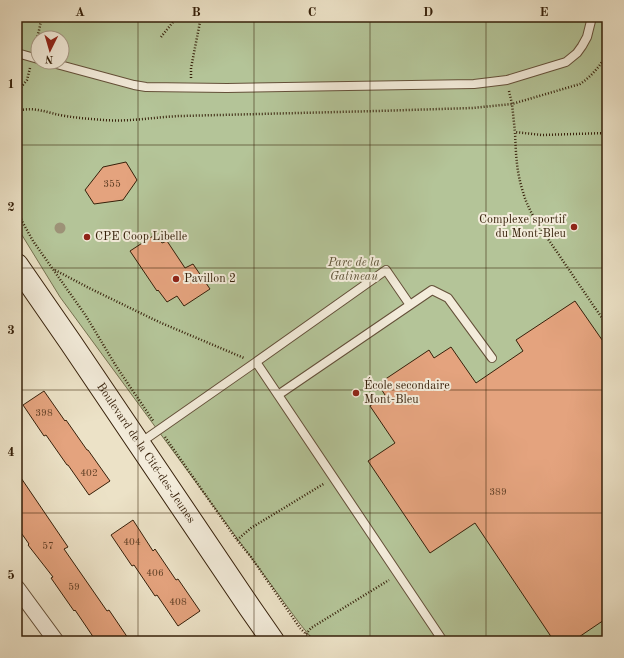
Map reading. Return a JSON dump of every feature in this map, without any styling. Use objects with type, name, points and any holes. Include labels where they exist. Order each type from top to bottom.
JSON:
[{"type":"street","name":"Boulevard de la Cité-des-Jeunes","points":[[17,265],[274,641]]},
{"type":"street","points":[[17,588],[56,641]]},
{"type":"lane","points":[[70,68],[134,85],[158,87],[227,88],[474,84],[500,81],[566,62],[577,53],[587,37],[592,17]]},
{"type":"lane","points":[[17,53],[30,57]]},
{"type":"lane","points":[[139,443],[386,270],[410,304]]},
{"type":"lane","points":[[278,395],[432,290],[448,298],[492,358]]},
{"type":"lane","points":[[256,362],[443,641]]},
{"type":"path","points":[[161,37],[177,17]]},
{"type":"path","points":[[191,88],[191,68],[201,17]]},
{"type":"path","points":[[17,111],[24,109],[39,109],[78,118],[123,121],[180,116],[464,108],[512,104],[580,84],[597,68],[607,54]]},
{"type":"path","points":[[512,104],[517,170],[523,194],[535,218],[547,237],[607,325]]},
{"type":"path","points":[[515,132],[542,135],[607,133]]},
{"type":"path","points":[[54,269],[158,322],[256,362]]},
{"type":"path","points":[[237,540],[251,528],[334,478]]},
{"type":"path","points":[[306,634],[311,628],[398,574]]},
{"type":"green space","name":"Parc de la Gatineau","points":[[17,17],[607,17],[607,641],[314,641],[60,297],[17,227]]},
{"type":"building","points":[[126,162],[137,180],[123,200],[94,204],[85,190],[103,167]]},
{"type":"building","name":"Pavillon 2","points":[[156,234],[162,243],[167,241],[185,268],[193,264],[210,289],[184,306],[177,296],[167,302],[158,290],[157,291],[130,251]]},
{"type":"building","points":[[575,301],[607,347],[607,618],[573,641],[554,641],[475,523],[430,553],[368,461],[395,443],[370,406],[385,395],[378,384],[429,350],[434,358],[451,347],[476,383],[523,351],[516,340]]},
{"type":"building","points":[[44,391],[110,481],[89,495],[46,435],[44,436],[23,405]]},
{"type":"building","points":[[17,472],[68,547],[64,549],[107,611],[109,610],[130,641],[96,641],[51,578],[53,577],[28,545],[29,544],[17,527]]},
{"type":"building","points":[[133,520],[153,551],[155,549],[176,580],[178,579],[200,611],[178,626],[134,565],[132,566],[111,535]]},
{"type":"place","name":"Complexe sportif du Mont-Bleu","points":[[574,227]]},
{"type":"place","name":"CPE Coop Libelle","points":[[87,237]]},
{"type":"place","name":"Pavillon 2","points":[[176,279]]},
{"type":"place","name":"École secondaire Mont-Bleu","points":[[356,393]]}]
